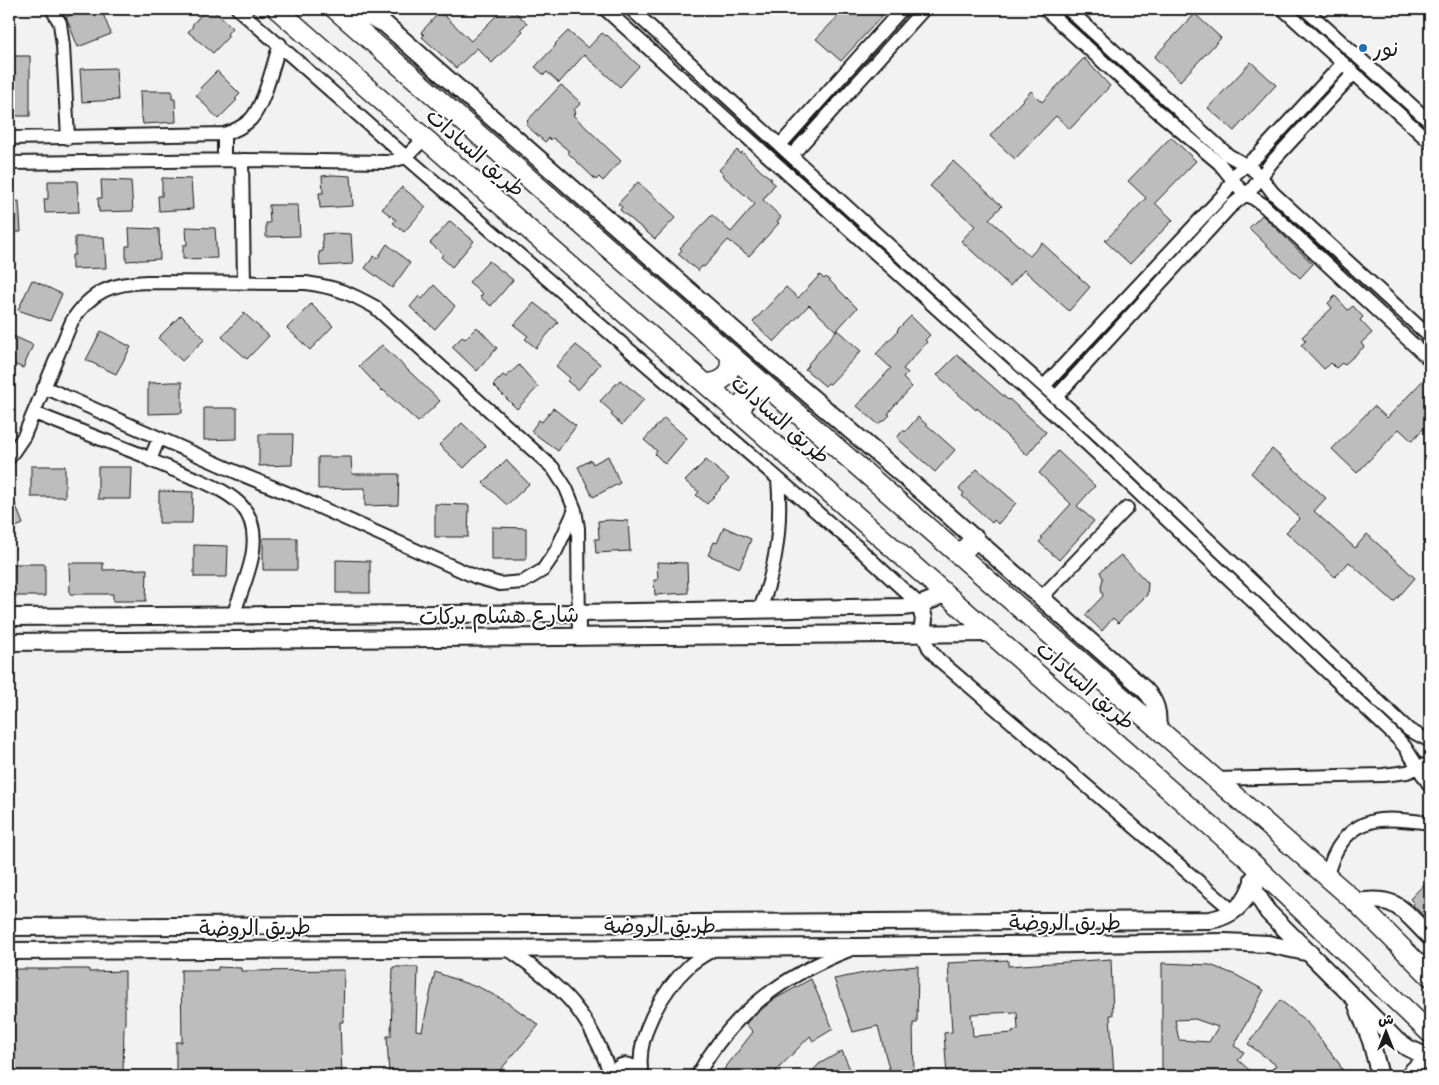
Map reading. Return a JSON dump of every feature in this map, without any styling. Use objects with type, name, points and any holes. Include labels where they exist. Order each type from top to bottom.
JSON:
[{"type":"main road","name":"طريق السادات","points":[[277,9],[990,633],[1430,1034]]},
{"type":"main road","name":"طريق السادات","points":[[339,13],[1356,902],[1430,976]]},
{"type":"main road","points":[[706,384],[718,383],[726,376],[731,366],[730,355]]},
{"type":"main road","points":[[741,415],[742,404],[748,394],[757,389],[769,389]]},
{"type":"main road","points":[[959,555],[975,539]]},
{"type":"street","points":[[52,9],[60,23],[63,46],[68,138]]},
{"type":"street","points":[[238,9],[280,44],[406,157],[856,546],[920,605],[924,619],[922,634],[929,648],[939,660],[1227,915],[1231,932],[1226,942]]},
{"type":"street","points":[[605,9],[1087,444],[1397,738],[1430,786]]},
{"type":"street","points":[[631,9],[1096,433],[1409,730],[1430,741]]},
{"type":"street","points":[[780,145],[902,9]]},
{"type":"street","points":[[792,156],[924,9]]},
{"type":"street","points":[[1045,9],[1219,163],[1232,180],[1247,194],[1262,204],[1430,360]]},
{"type":"street","points":[[1068,9],[1228,155],[1245,164],[1261,178],[1273,193],[1430,337]]},
{"type":"street","points":[[1283,9],[1430,142]]},
{"type":"street","points":[[1305,9],[1430,122]]},
{"type":"street","points":[[339,13],[365,15],[385,24],[975,539],[1151,697],[1157,712],[1157,729]]},
{"type":"street","points":[[9,138],[224,134],[239,129],[251,118],[260,104],[280,44]]},
{"type":"street","points":[[1044,386],[1222,198],[1235,174],[1258,155],[1343,63]]},
{"type":"street","points":[[1056,397],[1230,207],[1247,194],[1261,178],[1271,162],[1354,73]]},
{"type":"street","points":[[732,124],[744,112]]},
{"type":"street","points":[[224,134],[224,160]]},
{"type":"street","points":[[9,163],[224,160],[379,162],[406,157],[425,138]]},
{"type":"street","points":[[242,160],[244,282]]},
{"type":"street","points":[[816,200],[827,188]]},
{"type":"street","points":[[9,458],[24,436],[72,321],[80,308],[104,290],[125,282],[306,283],[331,286],[354,295],[375,307],[553,468],[566,488],[575,510],[578,528],[579,636]]},
{"type":"street","points":[[1003,368],[1012,358]]},
{"type":"street","points":[[44,387],[299,498],[476,578],[500,584],[523,582],[542,570],[556,552],[575,510]]},
{"type":"street","points":[[34,413],[142,455],[214,486],[230,494],[243,507],[252,523],[254,541],[252,559],[233,616]]},
{"type":"street","points":[[1087,444],[1096,433]]},
{"type":"street","points":[[150,460],[159,438]]},
{"type":"street","points":[[760,609],[772,577],[777,553],[780,528],[778,479]]},
{"type":"street","points":[[1041,598],[1127,508]]},
{"type":"street","name":"شارع هشام بركات","points":[[9,617],[579,613],[904,608],[920,605],[944,593]]},
{"type":"street","points":[[146,617],[146,641]]},
{"type":"street","name":"شارع هشام بركات","points":[[9,642],[990,633]]},
{"type":"street","points":[[1214,779],[1383,775],[1418,768],[1430,763]]},
{"type":"street","points":[[1327,878],[1330,862],[1337,846],[1349,834],[1363,825],[1380,820],[1430,823]]},
{"type":"street","points":[[1227,915],[1243,903],[1250,892],[1253,873]]},
{"type":"street","points":[[1253,873],[1261,903],[1268,912],[1396,1040],[1430,1059]]},
{"type":"street","points":[[1356,902],[1384,900],[1397,905],[1430,937]]},
{"type":"street","name":"طريق الروضة","points":[[9,927],[1066,922],[1201,920],[1227,915]]},
{"type":"street","points":[[1024,922],[1025,945]]},
{"type":"street","points":[[1066,922],[1066,944]]},
{"type":"street","points":[[134,926],[137,938],[134,950]]},
{"type":"street","points":[[184,926],[182,939],[186,950]]},
{"type":"street","name":"طريق الروضة","points":[[9,951],[858,947],[1226,942],[1268,944],[1310,953]]},
{"type":"street","points":[[697,1076],[706,1060],[729,1029],[757,1002],[789,978],[823,960],[858,947]]},
{"type":"street","points":[[506,948],[549,978],[569,998],[586,1020],[600,1045],[611,1076]]},
{"type":"street","points":[[641,1073],[641,1046],[660,1002],[674,982],[691,964],[716,948]]},
{"type":"street","points":[[1354,999],[1371,1040],[1380,1076]]},
{"type":"street","points":[[1409,1076],[1418,1066],[1430,1059]]},
{"type":"street","points":[[611,1076],[616,1068],[624,1064],[633,1065],[641,1073]]},
{"type":"building","points":[[88,9],[101,9],[111,34],[78,47],[66,17]]},
{"type":"building","points":[[206,9],[212,9],[232,28],[227,34],[229,36],[213,53],[188,32]]},
{"type":"building","points":[[503,9],[512,9],[527,23],[521,29],[523,31],[492,63],[477,48],[456,68],[422,37],[424,35],[421,32],[439,13],[444,15],[471,41]]},
{"type":"building","points":[[845,9],[874,9],[882,16],[841,61],[816,39]]},
{"type":"building","points":[[1195,14],[1221,38],[1180,81],[1154,57]]},
{"type":"building","points":[[568,31],[588,48],[602,33],[607,35],[639,66],[620,87],[584,55],[559,83],[547,72],[544,75],[535,67]]},
{"type":"building","points":[[9,56],[30,56],[30,116],[9,116]]},
{"type":"building","points":[[1084,58],[1110,86],[1070,129],[1056,116],[1015,159],[990,136],[1031,91],[1042,102]]},
{"type":"building","points":[[1251,62],[1276,85],[1234,131],[1208,108]]},
{"type":"building","points":[[116,68],[118,100],[82,102],[80,69]]},
{"type":"building","points":[[217,71],[240,94],[235,99],[237,100],[218,119],[196,95],[202,90],[200,88]]},
{"type":"building","points":[[561,85],[581,103],[574,110],[576,112],[573,115],[621,161],[603,181],[599,177],[596,180],[567,152],[569,151],[553,138],[551,140],[549,138],[545,142],[526,125],[527,121]]},
{"type":"building","points":[[140,91],[172,91],[172,99],[175,99],[176,122],[143,124]]},
{"type":"building","points":[[1171,137],[1196,161],[1155,203],[1173,220],[1130,264],[1105,241],[1146,198],[1128,181]]},
{"type":"building","points":[[737,150],[741,154],[742,152],[772,179],[770,180],[775,184],[763,200],[781,217],[777,222],[779,223],[749,256],[728,240],[704,267],[702,266],[698,271],[678,254],[682,250],[680,248],[712,215],[731,232],[755,204],[722,175],[719,170]]},
{"type":"building","points":[[953,161],[1002,206],[989,219],[1030,256],[1042,243],[1090,287],[1069,311],[1024,270],[1010,286],[961,241],[975,226],[930,186]]},
{"type":"building","points":[[322,176],[351,176],[353,206],[320,208],[319,193],[323,193]]},
{"type":"building","points":[[162,178],[191,179],[193,209],[159,211],[158,196],[162,196]]},
{"type":"building","points":[[101,180],[131,181],[133,211],[99,212],[98,198],[102,198]]},
{"type":"building","points":[[48,181],[77,181],[79,212],[45,213],[44,199],[48,199]]},
{"type":"building","points":[[638,182],[676,217],[655,239],[620,210],[622,207],[618,204]]},
{"type":"building","points":[[402,187],[426,207],[404,232],[393,223],[396,220],[382,209]]},
{"type":"building","points":[[19,201],[21,232],[9,232],[9,202]]},
{"type":"building","points":[[269,205],[298,205],[300,236],[266,237],[266,223],[270,223]]},
{"type":"building","points":[[1262,215],[1313,264],[1300,278],[1249,228]]},
{"type":"building","points":[[450,221],[474,241],[452,267],[441,257],[443,254],[430,243]]},
{"type":"building","points":[[186,227],[215,228],[217,258],[183,259],[183,245],[187,245]]},
{"type":"building","points":[[129,228],[159,229],[160,259],[126,261],[126,246],[130,246]]},
{"type":"building","points":[[322,234],[351,234],[353,264],[320,266],[319,252],[323,251]]},
{"type":"building","points":[[75,237],[104,237],[106,268],[72,269],[72,255],[75,255]]},
{"type":"building","points":[[387,244],[410,263],[392,288],[365,268],[374,256],[377,259]]},
{"type":"building","points":[[489,261],[513,280],[491,306],[480,297],[483,294],[469,282]]},
{"type":"building","points":[[820,275],[824,279],[826,277],[857,308],[836,331],[809,305],[774,342],[753,322],[786,287],[798,298]]},
{"type":"building","points":[[32,280],[62,294],[50,321],[18,310]]},
{"type":"building","points":[[434,285],[455,306],[435,329],[410,307],[419,296],[422,299]]},
{"type":"building","points":[[1335,296],[1348,310],[1353,306],[1363,317],[1360,320],[1372,333],[1361,343],[1364,347],[1344,365],[1342,363],[1336,368],[1331,363],[1324,369],[1301,345],[1306,341],[1302,337],[1332,308],[1328,303]]},
{"type":"building","points":[[534,303],[558,322],[536,348],[525,339],[528,336],[514,325]]},
{"type":"building","points":[[311,304],[333,326],[310,350],[287,328]]},
{"type":"building","points":[[244,313],[269,336],[247,359],[222,337]]},
{"type":"building","points":[[181,315],[205,339],[182,361],[158,338]]},
{"type":"building","points":[[911,316],[930,335],[925,340],[927,342],[903,369],[908,373],[903,378],[912,387],[893,407],[888,414],[890,415],[878,424],[857,406],[891,368],[876,354]]},
{"type":"building","points":[[477,327],[497,348],[477,371],[452,347],[462,337],[465,339]]},
{"type":"building","points":[[837,330],[861,351],[830,384],[828,383],[825,386],[805,369]]},
{"type":"building","points":[[101,331],[131,347],[116,374],[86,360]]},
{"type":"building","points":[[9,334],[33,345],[23,368],[9,362]]},
{"type":"building","points":[[382,345],[440,401],[418,422],[382,391],[359,366]]},
{"type":"building","points":[[576,345],[600,364],[578,390],[567,381],[570,378],[556,366]]},
{"type":"building","points":[[957,355],[1046,432],[1027,455],[977,408],[976,410],[937,375]]},
{"type":"building","points":[[519,365],[538,387],[517,409],[493,385],[503,375],[506,377]]},
{"type":"building","points":[[1430,373],[1430,421],[1412,441],[1399,429],[1357,473],[1332,449],[1374,406],[1387,418]]},
{"type":"building","points":[[620,380],[644,399],[622,425],[600,401]]},
{"type":"building","points":[[182,382],[182,413],[148,414],[148,383]]},
{"type":"building","points":[[204,408],[237,408],[237,439],[204,440]]},
{"type":"building","points":[[553,408],[576,426],[558,451],[531,431],[539,420],[542,422]]},
{"type":"building","points":[[918,417],[955,450],[935,472],[897,438]]},
{"type":"building","points":[[664,418],[687,438],[665,464],[655,454],[657,451],[644,440]]},
{"type":"building","points":[[462,423],[486,446],[464,468],[439,445]]},
{"type":"building","points":[[259,434],[293,434],[292,465],[259,466]]},
{"type":"building","points":[[1272,449],[1326,498],[1314,511],[1355,548],[1367,534],[1415,578],[1394,602],[1349,562],[1335,577],[1286,532],[1300,518],[1251,473]]},
{"type":"building","points":[[1058,451],[1095,486],[1077,506],[1094,521],[1059,560],[1039,542],[1043,538],[1041,537],[1071,504],[1039,473]]},
{"type":"building","points":[[608,456],[620,483],[593,497],[578,467],[591,460],[593,464]]},
{"type":"building","points":[[318,457],[351,457],[352,474],[399,474],[398,505],[365,506],[365,488],[318,489]]},
{"type":"building","points":[[506,460],[529,484],[507,505],[483,483]]},
{"type":"building","points":[[706,460],[729,479],[707,504],[696,495],[699,492],[685,481]]},
{"type":"building","points":[[31,466],[65,466],[65,497],[31,497]]},
{"type":"building","points":[[98,467],[132,467],[131,499],[98,499]]},
{"type":"building","points":[[977,469],[1016,503],[998,524],[994,520],[992,523],[962,496],[964,493],[959,489]]},
{"type":"building","points":[[9,488],[23,524],[9,530]]},
{"type":"building","points":[[159,491],[193,492],[192,523],[159,523]]},
{"type":"building","points":[[435,504],[469,505],[468,537],[435,537]]},
{"type":"building","points":[[598,521],[628,521],[630,551],[596,553],[595,539],[599,539]]},
{"type":"building","points":[[492,527],[526,528],[526,560],[492,560]]},
{"type":"building","points":[[724,527],[751,539],[740,568],[708,555],[714,542],[717,543]]},
{"type":"building","points":[[263,538],[297,538],[297,570],[263,570]]},
{"type":"building","points":[[194,545],[228,546],[227,577],[194,577]]},
{"type":"building","points":[[1121,555],[1148,583],[1147,595],[1118,623],[1113,618],[1102,631],[1085,615],[1103,596],[1101,588],[1103,578],[1100,572]]},
{"type":"building","points":[[336,560],[370,561],[370,593],[336,593]]},
{"type":"building","points":[[657,562],[687,563],[688,593],[655,595],[654,580],[658,580]]},
{"type":"building","points":[[69,563],[103,563],[103,570],[147,569],[146,601],[113,601],[113,594],[70,594]]},
{"type":"building","points":[[11,564],[45,564],[45,596],[11,596]]},
{"type":"building","points":[[1430,878],[1430,923],[1413,905],[1414,903],[1410,899]]},
{"type":"building","points":[[1111,959],[1113,1015],[1110,1015],[1114,1076],[947,1076],[944,1033],[952,1032],[948,963],[1008,960],[1008,966]],"holes":[[[1017,1012],[1018,1030],[1012,1031],[1013,1033],[973,1036],[971,1014]]]},
{"type":"building","points":[[1162,963],[1210,965],[1236,975],[1264,990],[1234,1046],[1244,1052],[1238,1060],[1256,1076],[1162,1076]],"holes":[[[1195,1019],[1218,1027],[1209,1042],[1179,1040],[1175,1020]]]},
{"type":"building","points":[[918,966],[917,1023],[913,1023],[914,1076],[891,1076],[878,1026],[853,1032],[834,979],[885,969]]},
{"type":"building","points":[[218,967],[241,968],[241,971],[344,970],[343,1022],[340,1022],[342,1076],[176,1076],[176,1042],[182,1042],[181,970],[218,970]]},
{"type":"building","points":[[393,967],[418,967],[416,1030],[422,1031],[435,972],[477,986],[505,1001],[539,1025],[495,1076],[389,1076],[387,1036],[391,1036]]},
{"type":"building","points":[[89,969],[89,972],[125,971],[123,1076],[9,1076],[9,970]]},
{"type":"building","points":[[811,979],[833,1029],[813,1041],[810,1036],[776,1071],[781,1076],[730,1076],[722,1072],[753,1032],[746,1024],[748,1021],[773,1000]]},
{"type":"building","points":[[1280,1000],[1306,1021],[1338,1062],[1346,1076],[1266,1076],[1276,1065],[1248,1044]]},
{"type":"building","points":[[842,1051],[853,1076],[808,1076],[819,1064]]},
{"type":"place","name":"نور","points":[[1363,48]]}]
